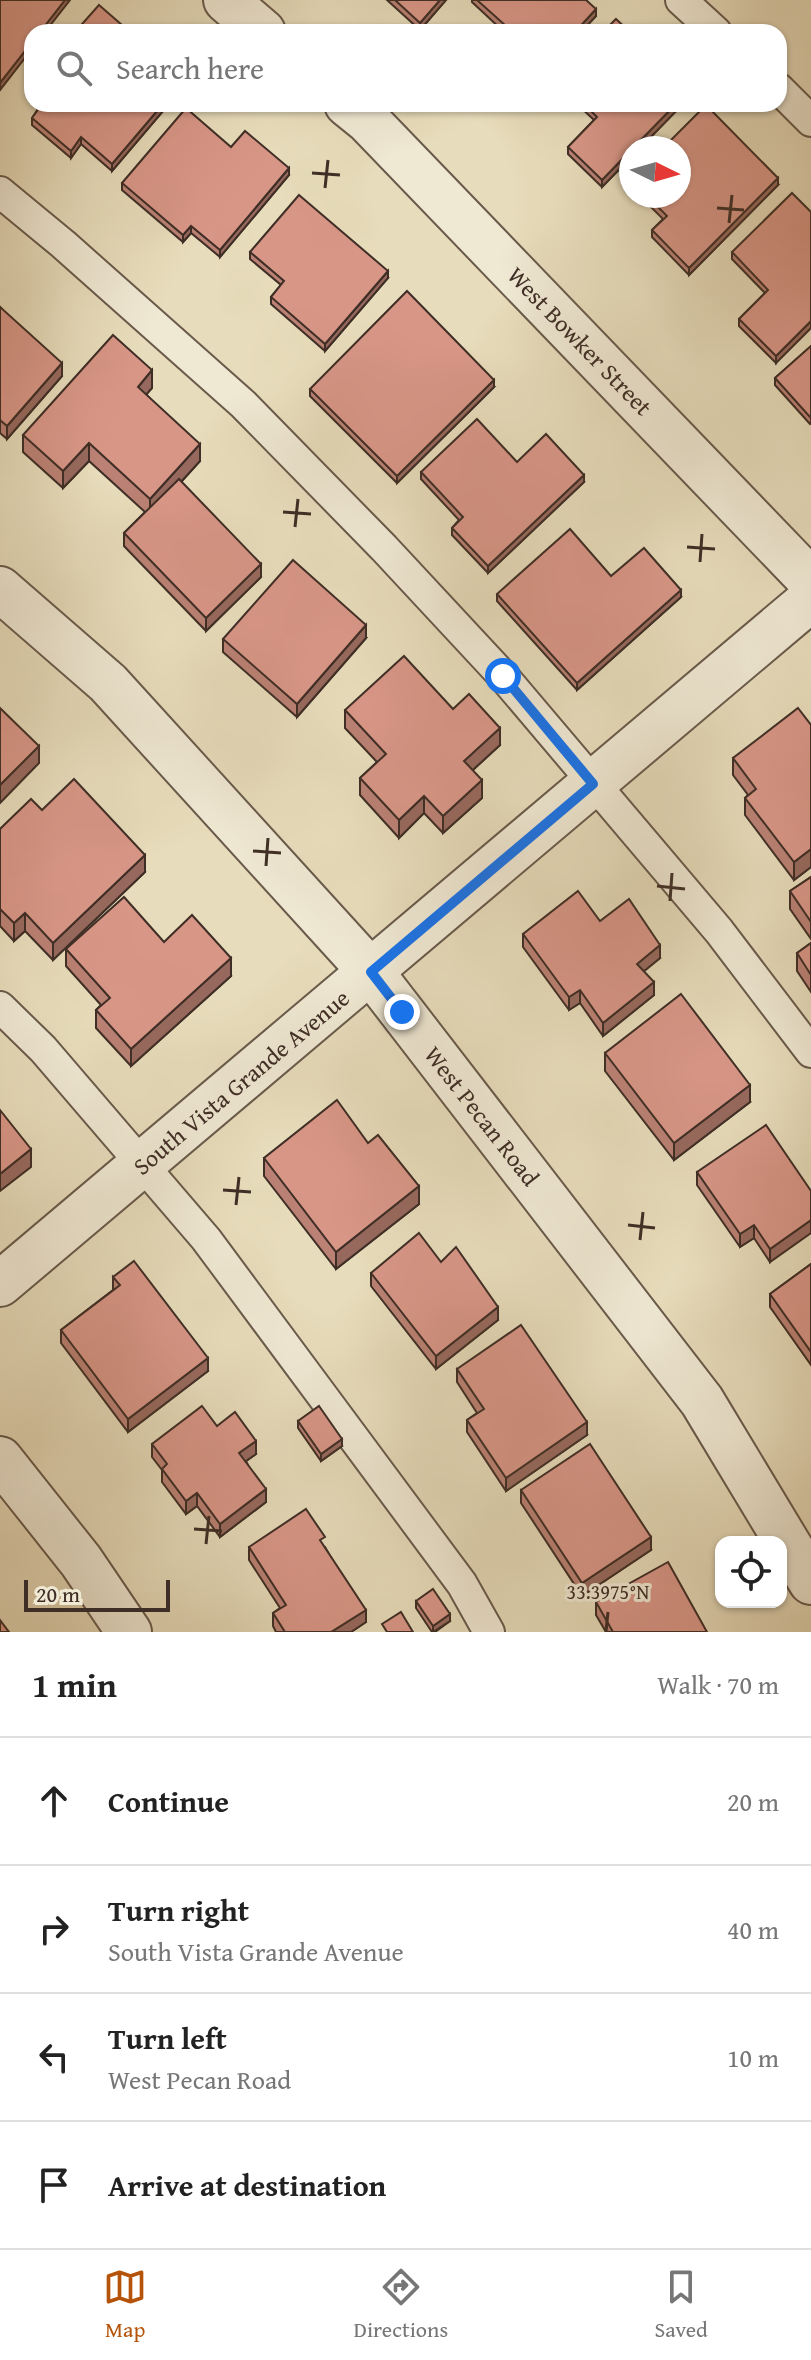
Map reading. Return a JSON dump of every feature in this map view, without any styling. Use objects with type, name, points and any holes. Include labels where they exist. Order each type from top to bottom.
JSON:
[{"type":"street","points":[[226,0],[254,24]]},
{"type":"street","name":"West Bowker Street","points":[[357,112],[811,581]]},
{"type":"street","name":"West Pecan Road","points":[[0,589],[108,683],[371,972],[702,1401],[811,1582]]},
{"type":"street","name":"South Vista Grande Avenue","points":[[0,1284],[811,599]]},
{"type":"street","points":[[0,1459],[81,1561],[129,1632]]},
{"type":"lane","points":[[681,0],[707,24]]},
{"type":"lane","points":[[787,97],[811,121]]},
{"type":"lane","points":[[0,192],[243,404],[384,548],[503,676],[719,931],[811,1052]]},
{"type":"lane","points":[[0,1007],[43,1049],[216,1252],[462,1584],[489,1632]]},
{"type":"building","points":[[0,0],[65,0],[46,24],[24,24],[24,52],[0,83]]},
{"type":"building","points":[[395,0],[440,0],[420,23]]},
{"type":"building","points":[[477,0],[586,0],[596,9],[582,24],[504,24]]},
{"type":"building","points":[[99,5],[121,24],[82,24]]},
{"type":"building","points":[[36,112],[156,112],[112,164],[81,137],[71,151],[32,118]]},
{"type":"building","points":[[183,112],[191,112],[231,147],[245,131],[289,168],[220,250],[191,226],[183,235],[122,183]]},
{"type":"building","points":[[592,112],[668,112],[645,136],[619,136],[619,162],[602,180],[568,147],[597,117]]},
{"type":"building","points":[[699,112],[713,112],[778,178],[689,268],[652,230],[667,216],[659,208],[691,208],[691,136],[675,136]]},
{"type":"building","points":[[792,193],[811,212],[811,321],[776,356],[739,319],[768,290],[732,252]]},
{"type":"building","points":[[299,195],[388,271],[325,344],[271,297],[284,281],[250,252]]},
{"type":"building","points":[[407,291],[494,380],[397,476],[310,389]]},
{"type":"building","points":[[0,307],[62,363],[7,426],[0,420]]},
{"type":"building","points":[[113,335],[152,370],[138,387],[200,444],[150,499],[89,443],[63,471],[23,435]]},
{"type":"building","points":[[811,346],[811,416],[810,417],[775,378]]},
{"type":"building","points":[[477,419],[517,462],[546,434],[584,475],[488,566],[452,528],[463,517],[421,472]]},
{"type":"building","points":[[179,479],[261,564],[206,618],[124,533]]},
{"type":"building","points":[[570,529],[611,576],[644,548],[681,590],[577,683],[497,594]]},
{"type":"building","points":[[293,560],[366,625],[297,704],[223,639]]},
{"type":"building","points":[[404,656],[453,709],[469,694],[500,728],[464,761],[482,780],[443,816],[424,796],[399,820],[360,778],[386,754],[345,710]]},
{"type":"building","points":[[0,708],[39,746],[0,785]]},
{"type":"building","points":[[798,708],[811,725],[811,849],[794,862],[745,798],[756,789],[733,758]]},
{"type":"building","points":[[74,779],[145,855],[53,943],[25,913],[14,923],[0,909],[0,829],[31,799],[42,810]]},
{"type":"building","points":[[811,877],[811,922],[790,891]]},
{"type":"building","points":[[578,891],[600,921],[629,899],[660,945],[637,964],[654,982],[603,1023],[580,990],[569,997],[523,934]]},
{"type":"building","points":[[124,897],[164,942],[192,915],[231,958],[131,1049],[96,1010],[110,998],[66,949]]},
{"type":"building","points":[[811,943],[811,975],[797,953]]},
{"type":"building","points":[[681,994],[750,1085],[674,1143],[605,1053]]},
{"type":"building","points":[[337,1100],[368,1143],[378,1135],[419,1186],[336,1252],[264,1158]]},
{"type":"building","points":[[0,1110],[31,1149],[0,1174]]},
{"type":"building","points":[[766,1125],[811,1191],[811,1220],[770,1249],[754,1225],[740,1234],[697,1172]]},
{"type":"building","points":[[419,1233],[441,1262],[456,1247],[498,1307],[436,1356],[371,1273]]},
{"type":"building","points":[[134,1261],[208,1358],[128,1419],[61,1330],[120,1285],[113,1277]]},
{"type":"building","points":[[811,1264],[811,1352],[770,1294]]},
{"type":"building","points":[[521,1325],[587,1422],[506,1478],[467,1420],[484,1409],[457,1369]]},
{"type":"building","points":[[202,1406],[217,1426],[235,1412],[256,1441],[239,1453],[266,1489],[220,1524],[197,1493],[186,1501],[162,1469],[167,1464],[152,1444]]},
{"type":"building","points":[[319,1406],[342,1439],[321,1454],[298,1421]]},
{"type":"building","points":[[590,1444],[651,1537],[582,1583],[521,1490]]},
{"type":"building","points":[[306,1509],[325,1537],[320,1540],[366,1610],[331,1632],[285,1632],[273,1613],[286,1605],[249,1547]]},
{"type":"building","points":[[668,1562],[707,1632],[613,1632],[596,1602]]},
{"type":"building","points":[[433,1589],[450,1614],[433,1626],[416,1601]]},
{"type":"building","points":[[401,1612],[413,1632],[387,1632],[382,1624]]},
{"type":"building","points":[[0,1620],[9,1632],[0,1632]]},
{"type":"route","points":[[402,1012],[371,972],[593,784],[503,676]]}]
